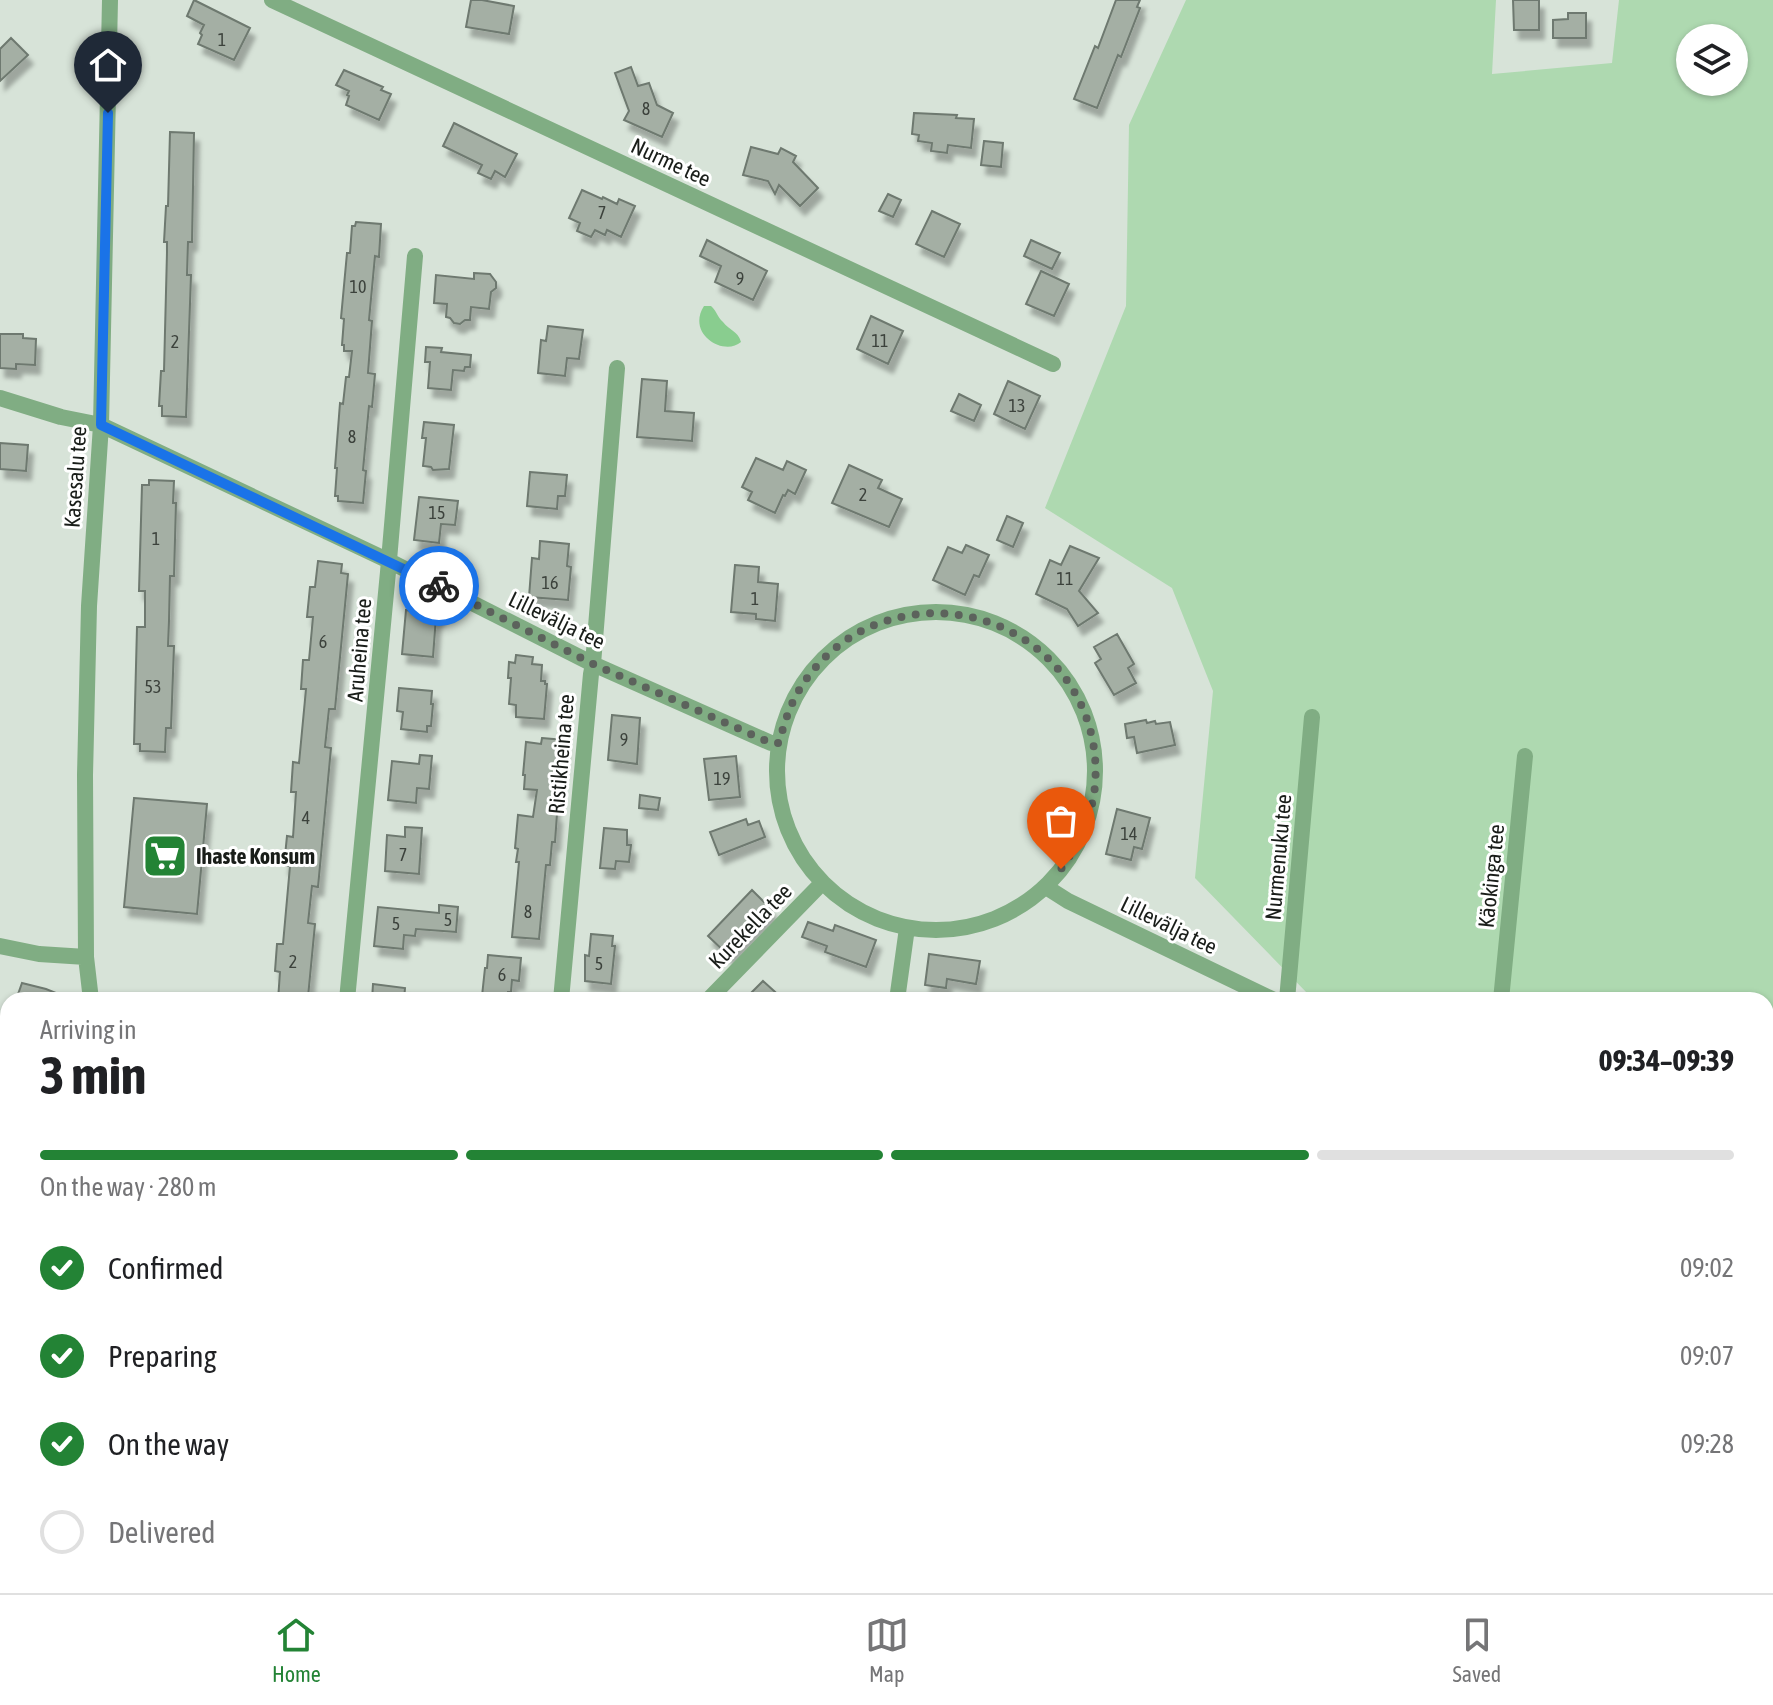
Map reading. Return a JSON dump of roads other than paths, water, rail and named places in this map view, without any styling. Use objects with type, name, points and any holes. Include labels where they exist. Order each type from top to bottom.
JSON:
[{"type":"street","name":"Kasesalu tee","points":[[90,992],[86,957],[85,789],[89,606],[101,425],[110,0]]},
{"type":"street","name":"Nurme tee","points":[[272,0],[1053,364]]},
{"type":"street","name":"Aruheina tee","points":[[348,992],[415,256]]},
{"type":"street","name":"Ristikheina tee","points":[[562,992],[617,368]]},
{"type":"street","name":"Lillevälja tee","points":[[0,398],[61,417],[101,425],[389,561],[593,664],[771,743],[779,743]]},
{"type":"street","points":[[928,612],[960,614],[990,621],[1017,634],[1062,673],[1078,699],[1089,727],[1095,756],[1095,787],[1089,816],[1078,844],[1046,887],[1011,911],[978,925],[943,930],[907,928],[861,912],[822,883],[806,864],[793,842],[778,794],[776,768],[779,743],[787,714],[800,687],[819,663],[841,643],[868,627],[898,617],[928,612]]},
{"type":"street","name":"Nurmenuku tee","points":[[1288,992],[1312,717]]},
{"type":"street","name":"Käokinga tee","points":[[1502,992],[1525,756]]},
{"type":"street","name":"Kurekella tee","points":[[716,992],[822,883]]},
{"type":"street","name":"Lillevälja tee","points":[[1046,887],[1068,901],[1257,992]]},
{"type":"street","points":[[898,992],[907,928]]},
{"type":"street","points":[[0,946],[39,954],[86,957]]},
{"type":"street","points":[[1233,981],[1234,992]]},
{"type":"place","name":"Ihaste Konsum","points":[[165,856]]}]
